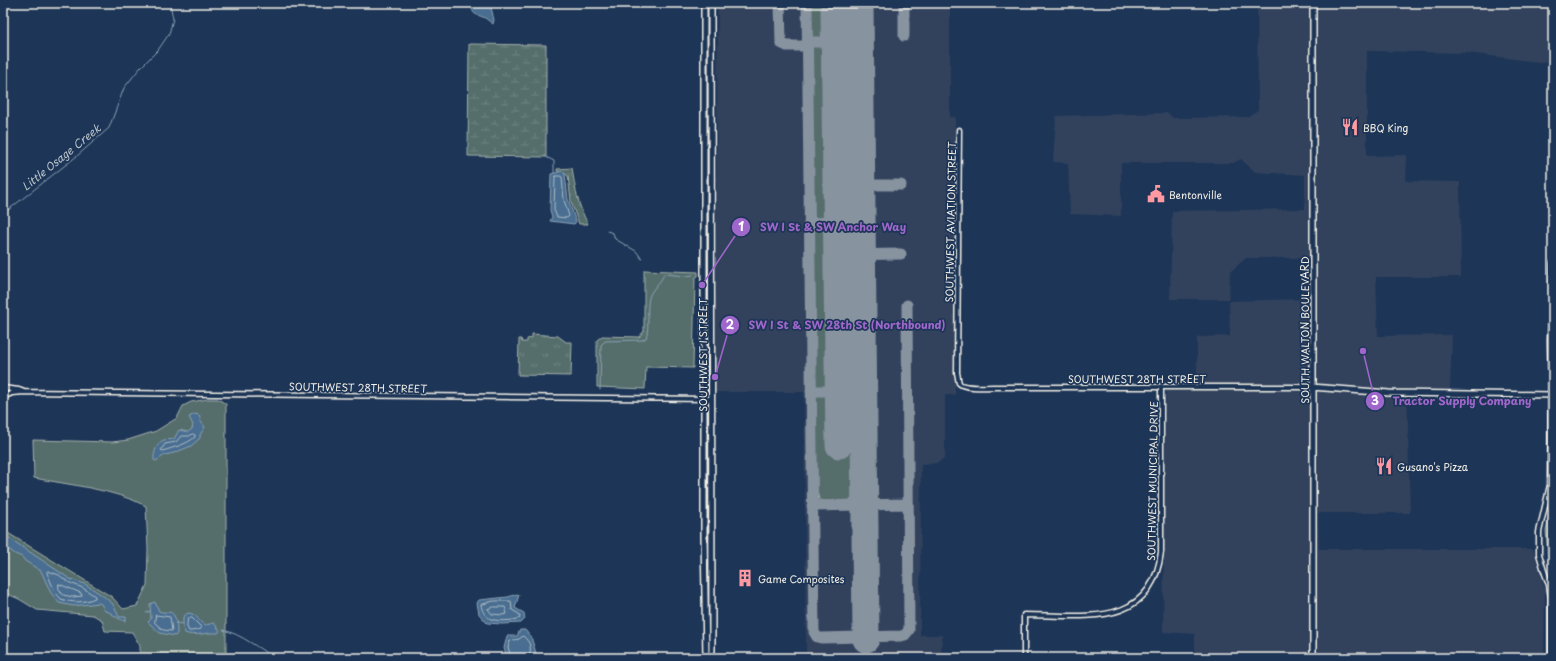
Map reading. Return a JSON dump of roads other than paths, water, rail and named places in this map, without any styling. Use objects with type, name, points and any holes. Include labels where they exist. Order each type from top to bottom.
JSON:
[{"type":"main road","name":"SOUTHWEST I STREET","points":[[704,3],[704,535],[706,658]]},
{"type":"main road","name":"SOUTHWEST I STREET","points":[[711,3],[711,658]]},
{"type":"main road","name":"SOUTH WALTON BOULEVARD","points":[[1313,3],[1313,658]]},
{"type":"main road","points":[[1312,387],[1389,393],[1552,395]]},
{"type":"street","name":"SOUTHWEST AVIATION STREET","points":[[959,130],[957,373],[959,382],[962,385]]},
{"type":"street","points":[[1551,658],[1551,598],[1549,585],[1539,554],[1539,532],[1550,485],[1552,395],[1550,341],[1553,263]]},
{"type":"street","name":"SOUTHWEST 28TH STREET","points":[[962,385],[974,387],[1312,387]]},
{"type":"street","name":"SOUTHWEST MUNICIPAL DRIVE","points":[[1024,658],[1024,615],[1099,615],[1115,612],[1124,609],[1139,600],[1146,593],[1152,583],[1157,573],[1161,552],[1161,386]]},
{"type":"street","name":"SOUTHWEST 28TH STREET","points":[[3,388],[20,390],[24,392]]},
{"type":"street","name":"SOUTHWEST 28TH STREET","points":[[3,397],[12,393],[24,392],[711,399]]},
{"type":"water","points":[[470,3],[490,3],[494,20],[493,24],[485,18],[475,14],[472,11]]},
{"type":"water","points":[[562,171],[565,174],[568,199],[576,222],[574,224],[550,221],[552,217],[550,210],[551,174]]},
{"type":"water","points":[[195,414],[199,415],[201,422],[205,427],[200,435],[200,438],[191,446],[165,455],[156,461],[154,460],[156,448],[159,443],[165,440],[174,439],[179,430],[188,432],[192,429],[193,425],[189,417]]},
{"type":"water","points":[[3,534],[70,579],[85,584],[102,595],[113,604],[119,617],[126,617],[125,621],[105,611],[99,603],[73,606],[59,603],[51,593],[41,571],[3,545]]},
{"type":"water","points":[[517,594],[519,595],[515,608],[524,613],[525,619],[521,623],[487,623],[479,614],[477,603],[479,600],[508,597]]},
{"type":"water","points":[[155,602],[159,611],[169,612],[174,615],[177,628],[177,634],[175,636],[160,633],[148,622],[151,619],[150,604]]},
{"type":"water","points":[[188,613],[196,616],[205,625],[214,623],[220,631],[218,633],[185,633],[183,628],[183,617]]},
{"type":"water","points":[[520,630],[525,630],[531,637],[536,653],[531,658],[507,658],[504,648],[507,636],[517,636]]},
{"type":"waterway","name":"Little Osage Creek","points":[[3,214],[77,156],[109,128],[124,88],[140,68],[158,50],[169,34],[173,19],[170,3]]},
{"type":"waterway","points":[[546,157],[554,161],[554,173]]},
{"type":"waterway","points":[[607,231],[613,233],[615,239],[636,251],[642,259]]},
{"type":"waterway","points":[[600,390],[601,345],[605,341],[642,340],[646,338],[648,328],[649,298],[664,274],[686,276],[693,275]]},
{"type":"waterway","points":[[146,613],[150,611]]},
{"type":"waterway","points":[[175,623],[183,624]]},
{"type":"waterway","points":[[223,630],[243,638],[276,658]]},
{"type":"place","name":"BBQ King","points":[[1350,127]]},
{"type":"place","name":"Bentonville","points":[[1156,194]]},
{"type":"place","name":"SW I St & SW Anchor Way","points":[[702,285]]},
{"type":"place","name":"Tractor Supply Company","points":[[1363,351]]},
{"type":"place","name":"SW I St & SW 28th St (Northbound)","points":[[715,377]]},
{"type":"place","name":"Gusano's Pizza","points":[[1384,466]]},
{"type":"place","name":"Game Composites","points":[[745,578]]}]
